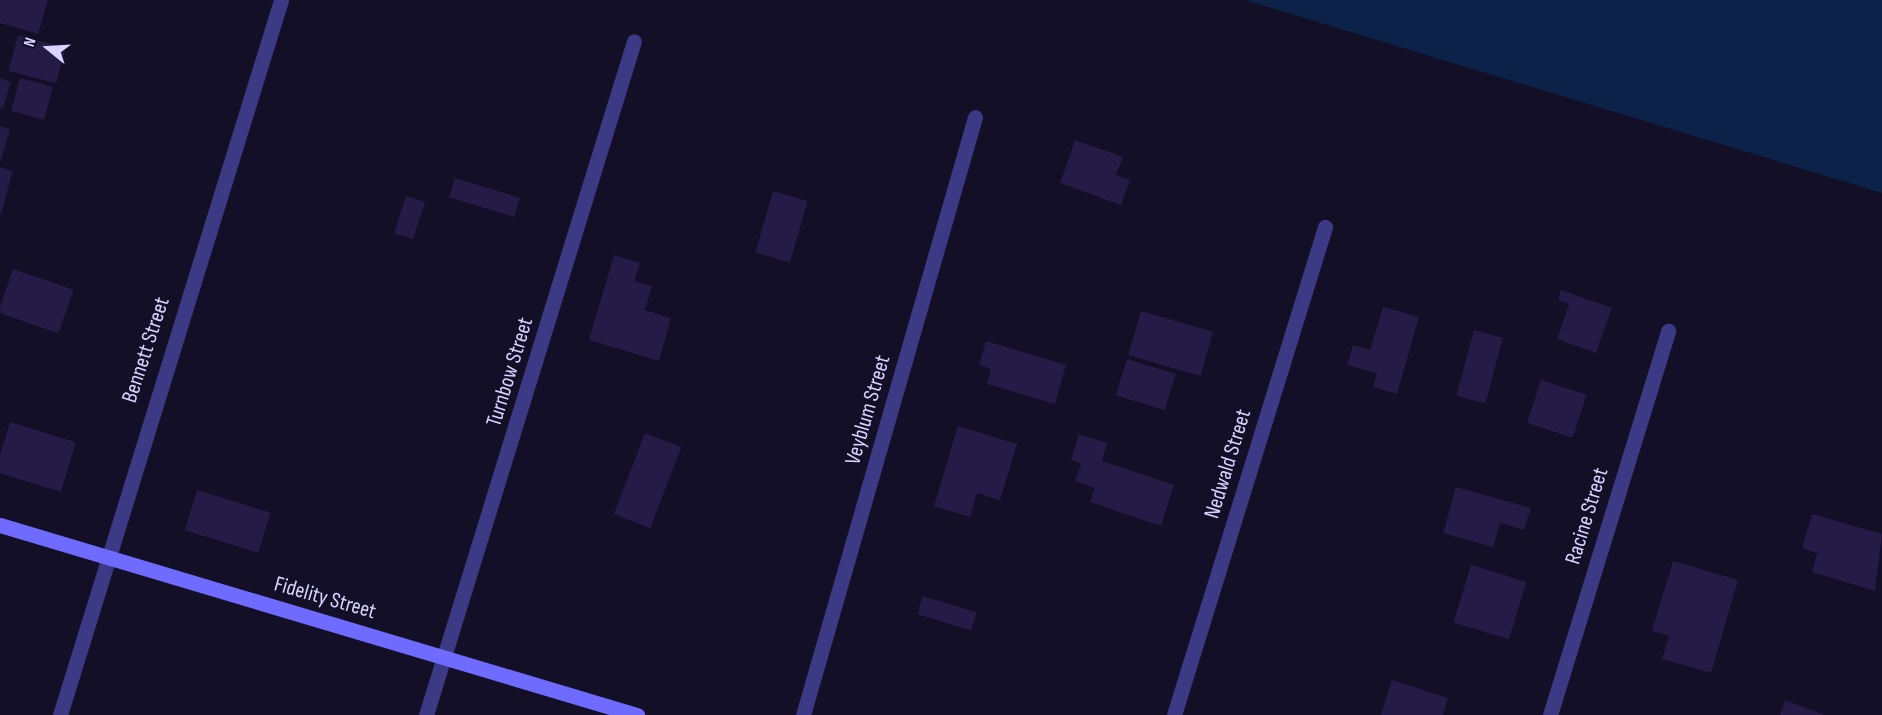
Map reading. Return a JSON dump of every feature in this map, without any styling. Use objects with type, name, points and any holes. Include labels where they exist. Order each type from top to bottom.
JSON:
[{"type":"main road","name":"Fidelity Street","points":[[0,525],[637,715]]},
{"type":"street","name":"Bennett Street","points":[[60,715],[281,0]]},
{"type":"street","name":"Turnbow Street","points":[[426,715],[634,41]]},
{"type":"street","name":"Veyblum Street","points":[[803,715],[975,117]]},
{"type":"street","name":"Nedwald Street","points":[[1174,715],[1325,227]]},
{"type":"street","name":"Racine Street","points":[[1550,715],[1668,331]]},
{"type":"water","points":[[1245,0],[1882,0],[1882,193]]},
{"type":"building","points":[[0,0],[48,0],[38,34],[0,23]]},
{"type":"building","points":[[18,35],[65,48],[56,83],[8,71]]},
{"type":"building","points":[[0,78],[11,82],[3,108],[0,107]]},
{"type":"building","points":[[20,78],[53,87],[44,120],[11,111]]},
{"type":"building","points":[[0,126],[10,129],[1,161],[0,161]]},
{"type":"building","points":[[1075,140],[1123,157],[1116,175],[1130,180],[1121,205],[1060,183]]},
{"type":"building","points":[[0,167],[13,171],[1,214],[0,214]]},
{"type":"building","points":[[455,178],[520,198],[514,217],[449,197]]},
{"type":"building","points":[[773,191],[808,201],[790,262],[755,253]]},
{"type":"building","points":[[406,196],[425,202],[413,239],[394,233]]},
{"type":"building","points":[[614,255],[640,263],[634,281],[652,286],[645,310],[671,318],[659,361],[589,340]]},
{"type":"building","points":[[13,269],[74,290],[59,333],[0,313],[0,307]]},
{"type":"building","points":[[1561,290],[1612,308],[1596,353],[1557,339],[1569,304],[1558,300]]},
{"type":"building","points":[[1383,307],[1419,317],[1397,394],[1373,387],[1377,373],[1347,365],[1353,345],[1370,350]]},
{"type":"building","points":[[1141,311],[1213,332],[1200,376],[1128,355]]},
{"type":"building","points":[[1474,330],[1503,338],[1485,403],[1456,396]]},
{"type":"building","points":[[986,341],[1066,365],[1055,404],[987,384],[991,369],[979,365]]},
{"type":"building","points":[[1127,359],[1176,374],[1165,410],[1116,395]]},
{"type":"building","points":[[1541,380],[1587,395],[1573,438],[1527,423]]},
{"type":"building","points":[[10,422],[76,442],[61,492],[0,473],[0,455]]},
{"type":"building","points":[[958,426],[1017,444],[1000,500],[977,493],[970,517],[934,506]]},
{"type":"building","points":[[645,433],[681,447],[650,528],[614,514]]},
{"type":"building","points":[[1079,434],[1107,443],[1102,461],[1174,485],[1161,526],[1090,502],[1095,488],[1075,481],[1081,464],[1071,460]]},
{"type":"building","points":[[1456,487],[1531,508],[1524,530],[1500,523],[1493,547],[1443,533]]},
{"type":"building","points":[[197,490],[271,513],[258,553],[185,530]]},
{"type":"building","points":[[1812,514],[1882,534],[1875,591],[1812,572],[1817,553],[1802,548]]},
{"type":"building","points":[[1673,561],[1738,580],[1711,673],[1662,659],[1669,636],[1652,631]]},
{"type":"building","points":[[1471,565],[1526,582],[1509,639],[1453,622]]},
{"type":"building","points":[[923,596],[977,612],[971,631],[917,614]]},
{"type":"building","points":[[1392,680],[1448,698],[1443,715],[1381,715]]},
{"type":"building","points":[[1785,700],[1825,715],[1780,715]]}]
